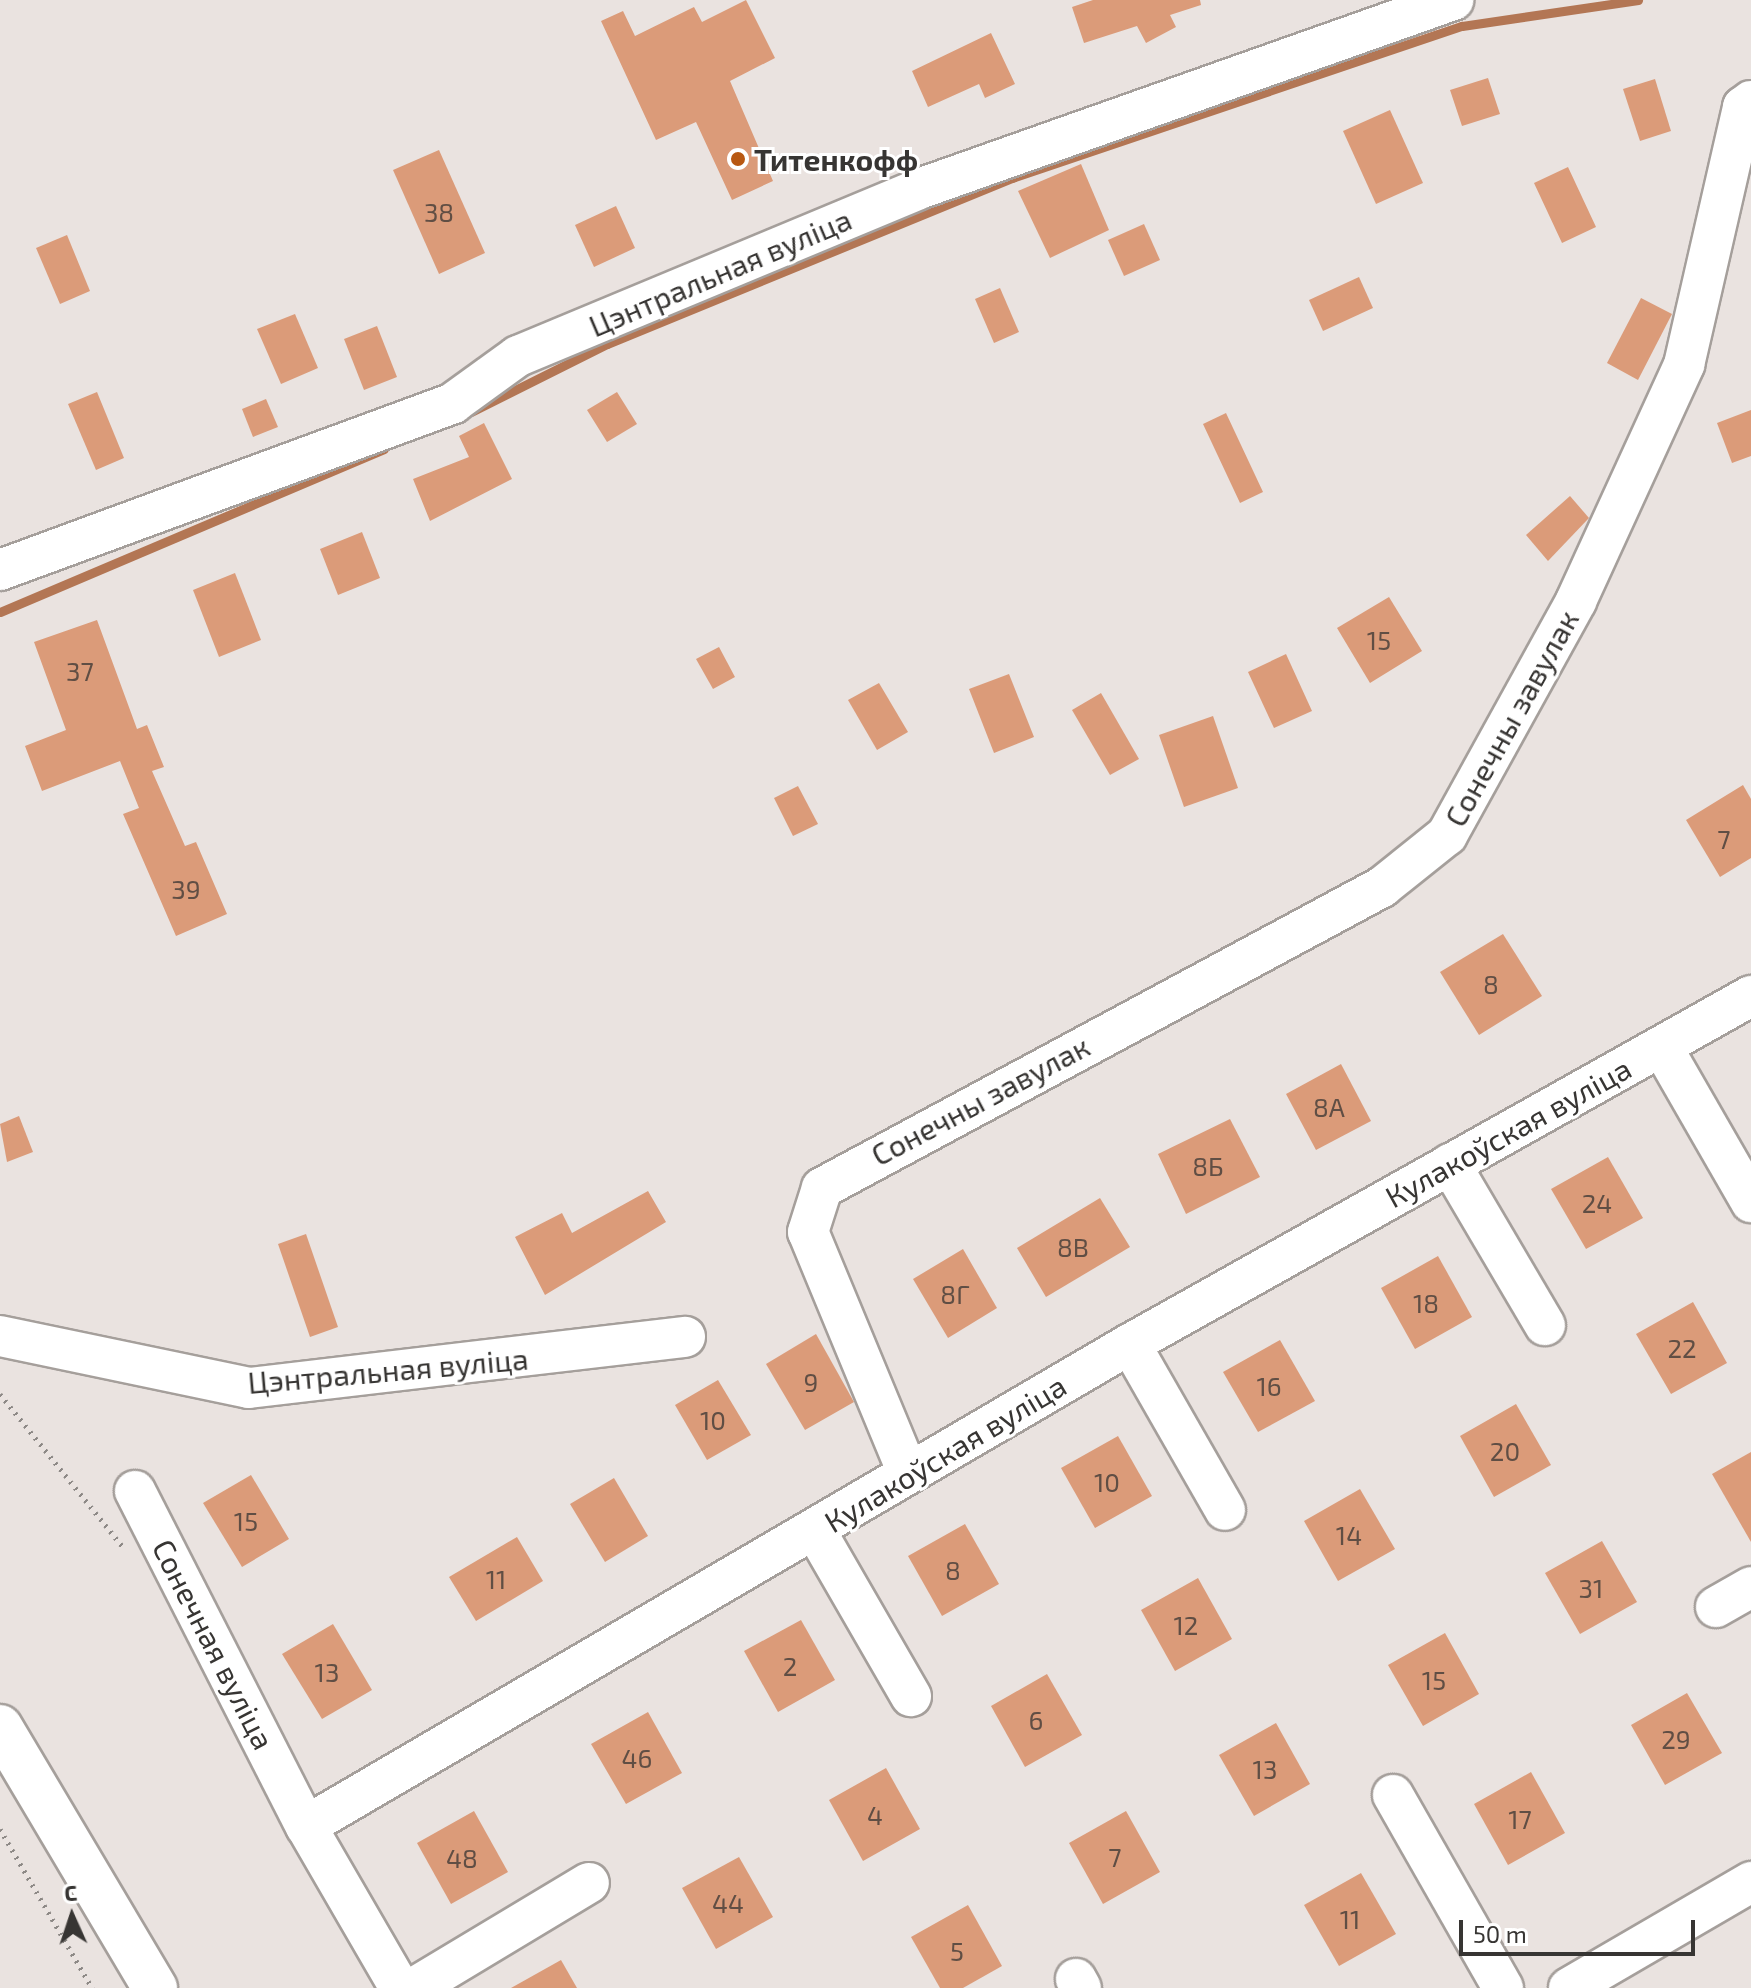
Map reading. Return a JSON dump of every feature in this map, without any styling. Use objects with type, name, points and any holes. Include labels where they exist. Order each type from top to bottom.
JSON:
[{"type":"main road","points":[[0,1727],[155,1988]]},
{"type":"street","name":"Цэнтральная вуліца","points":[[0,570],[453,403],[518,356],[916,190],[1453,0]]},
{"type":"street","name":"Сонечны завулак","points":[[903,1461],[808,1232],[822,1188],[861,1163],[1382,887],[1447,835],[1576,601],[1684,365],[1747,104]]},
{"type":"street","name":"Кулакоўская вуліца","points":[[299,1812],[815,1530],[903,1461],[1130,1344],[1751,996]]},
{"type":"street","points":[[1662,1047],[1751,1202]]},
{"type":"street","points":[[1450,1164],[1545,1325]]},
{"type":"street","name":"Цэнтральная вуліца","points":[[0,1336],[249,1388],[685,1337]]},
{"type":"street","points":[[1130,1344],[1225,1510]]},
{"type":"street","name":"Сонечная вуліца","points":[[135,1491],[299,1812]]},
{"type":"street","points":[[815,1530],[911,1696]]},
{"type":"street","points":[[1716,1607],[1751,1587]]},
{"type":"street","points":[[1393,1795],[1503,1988]]},
{"type":"street","points":[[299,1812],[400,1988]]},
{"type":"street","points":[[1569,1988],[1751,1882]]},
{"type":"street","points":[[414,1988],[589,1883]]},
{"type":"path","points":[[0,1394],[120,1547],[169,1554]]},
{"type":"path","points":[[0,1829],[92,1988]]},
{"type":"building","points":[[746,0],[775,58],[730,81],[773,181],[732,200],[696,122],[656,140],[601,21],[623,11],[635,36],[694,7],[702,22]]},
{"type":"building","points":[[1093,0],[1200,0],[1201,5],[1170,15],[1176,27],[1146,43],[1137,26],[1084,43],[1072,7]]},
{"type":"building","points":[[991,33],[1015,84],[985,98],[979,84],[928,107],[912,71]]},
{"type":"building","points":[[1488,78],[1500,114],[1462,126],[1450,90]]},
{"type":"building","points":[[1655,79],[1671,131],[1640,141],[1623,89]]},
{"type":"building","points":[[1390,110],[1423,183],[1376,204],[1343,131]]},
{"type":"building","points":[[439,150],[485,253],[439,274],[393,170]]},
{"type":"building","points":[[1081,164],[1109,230],[1050,258],[1018,191]]},
{"type":"building","points":[[1568,167],[1596,227],[1562,243],[1534,183]]},
{"type":"building","points":[[616,206],[635,248],[594,267],[575,225]]},
{"type":"building","points":[[1144,224],[1160,260],[1124,276],[1108,240]]},
{"type":"building","points":[[67,235],[90,291],[60,304],[36,248]]},
{"type":"building","points":[[1359,277],[1373,308],[1323,331],[1309,300]]},
{"type":"building","points":[[1000,288],[1019,332],[994,343],[975,299]]},
{"type":"building","points":[[1641,298],[1672,314],[1638,380],[1607,363]]},
{"type":"building","points":[[295,314],[318,368],[281,384],[257,329]]},
{"type":"building","points":[[377,326],[397,377],[364,390],[344,339]]},
{"type":"building","points":[[97,392],[124,458],[96,470],[68,404]]},
{"type":"building","points":[[617,392],[637,424],[607,442],[587,410]]},
{"type":"building","points":[[266,399],[278,427],[253,437],[242,409]]},
{"type":"building","points":[[1751,410],[1751,456],[1732,463],[1717,423]]},
{"type":"building","points":[[1226,413],[1263,492],[1240,503],[1203,424]]},
{"type":"building","points":[[484,423],[512,479],[430,521],[413,479],[469,457],[459,436]]},
{"type":"building","points":[[1570,496],[1589,518],[1548,561],[1526,535]]},
{"type":"building","points":[[362,532],[380,578],[338,595],[320,549]]},
{"type":"building","points":[[235,573],[261,640],[219,657],[193,590]]},
{"type":"building","points":[[1389,597],[1422,651],[1370,683],[1337,628]]},
{"type":"building","points":[[97,620],[137,729],[147,725],[164,767],[152,771],[185,846],[196,842],[227,914],[176,936],[123,814],[139,808],[120,761],[42,791],[25,746],[66,730],[34,642]]},
{"type":"building","points":[[719,647],[735,677],[713,689],[696,659]]},
{"type":"building","points":[[1286,654],[1312,711],[1274,728],[1248,672]]},
{"type":"building","points":[[1009,674],[1034,737],[994,753],[969,689]]},
{"type":"building","points":[[879,683],[908,732],[877,750],[848,700]]},
{"type":"building","points":[[1101,693],[1139,759],[1110,775],[1072,710]]},
{"type":"building","points":[[1213,716],[1238,788],[1184,807],[1159,735]]},
{"type":"building","points":[[1743,785],[1751,799],[1751,858],[1720,877],[1686,820]]},
{"type":"building","points":[[798,786],[818,824],[793,836],[774,798]]},
{"type":"building","points":[[1503,934],[1542,996],[1479,1035],[1440,972]]},
{"type":"building","points":[[1341,1064],[1371,1121],[1316,1150],[1286,1094]]},
{"type":"building","points":[[19,1116],[33,1152],[7,1162],[0,1124]]},
{"type":"building","points":[[1230,1119],[1260,1177],[1186,1214],[1158,1154]]},
{"type":"building","points":[[1608,1157],[1643,1218],[1586,1249],[1551,1189]]},
{"type":"building","points":[[648,1191],[666,1222],[545,1295],[515,1237],[562,1213],[572,1233]]},
{"type":"building","points":[[1100,1198],[1130,1247],[1046,1297],[1017,1248]]},
{"type":"building","points":[[306,1234],[338,1327],[310,1337],[278,1244]]},
{"type":"building","points":[[963,1249],[997,1308],[948,1338],[913,1279]]},
{"type":"building","points":[[1438,1256],[1472,1317],[1415,1349],[1381,1288]]},
{"type":"building","points":[[1693,1302],[1727,1363],[1671,1394],[1636,1334]]},
{"type":"building","points":[[816,1334],[854,1402],[805,1430],[766,1364]]},
{"type":"building","points":[[1280,1340],[1315,1401],[1258,1432],[1223,1372]]},
{"type":"building","points":[[718,1380],[751,1435],[707,1460],[675,1405]]},
{"type":"building","points":[[1516,1404],[1551,1465],[1494,1497],[1460,1436]]},
{"type":"building","points":[[1118,1436],[1152,1496],[1095,1528],[1061,1468]]},
{"type":"building","points":[[1751,1452],[1751,1542],[1712,1474]]},
{"type":"building","points":[[251,1475],[289,1539],[242,1567],[203,1503]]},
{"type":"building","points":[[614,1478],[648,1536],[605,1562],[570,1504]]},
{"type":"building","points":[[1360,1489],[1395,1549],[1338,1581],[1304,1521]]},
{"type":"building","points":[[965,1524],[999,1584],[942,1616],[908,1556]]},
{"type":"building","points":[[517,1537],[543,1581],[476,1621],[449,1577]]},
{"type":"building","points":[[1602,1541],[1637,1602],[1580,1634],[1545,1573]]},
{"type":"building","points":[[1198,1578],[1232,1639],[1175,1671],[1141,1610]]},
{"type":"building","points":[[801,1620],[835,1680],[778,1712],[744,1651]]},
{"type":"building","points":[[333,1624],[372,1690],[322,1719],[282,1654]]},
{"type":"building","points":[[1445,1633],[1479,1694],[1423,1726],[1388,1665]]},
{"type":"building","points":[[1047,1674],[1082,1735],[1025,1767],[991,1706]]},
{"type":"building","points":[[1687,1693],[1722,1753],[1665,1785],[1631,1725]]},
{"type":"building","points":[[648,1712],[682,1773],[626,1804],[591,1744]]},
{"type":"building","points":[[1276,1723],[1310,1784],[1254,1816],[1219,1755]]},
{"type":"building","points":[[886,1768],[920,1829],[863,1861],[829,1800]]},
{"type":"building","points":[[1531,1772],[1565,1833],[1508,1865],[1474,1804]]},
{"type":"building","points":[[474,1811],[508,1872],[451,1904],[417,1843]]},
{"type":"building","points":[[1126,1811],[1160,1872],[1103,1904],[1069,1843]]},
{"type":"building","points":[[739,1857],[773,1917],[716,1949],[682,1888]]},
{"type":"building","points":[[1361,1873],[1396,1934],[1339,1966],[1304,1905]]},
{"type":"building","points":[[968,1905],[1002,1966],[963,1988],[940,1988],[911,1937]]},
{"type":"building","points":[[561,1960],[577,1988],[511,1988]]},
{"type":"waterway","points":[[471,412],[607,344],[1012,178],[1462,26],[1638,0]]},
{"type":"waterway","points":[[0,612],[384,449]]},
{"type":"place","name":"Титенкофф","points":[[738,159]]}]
